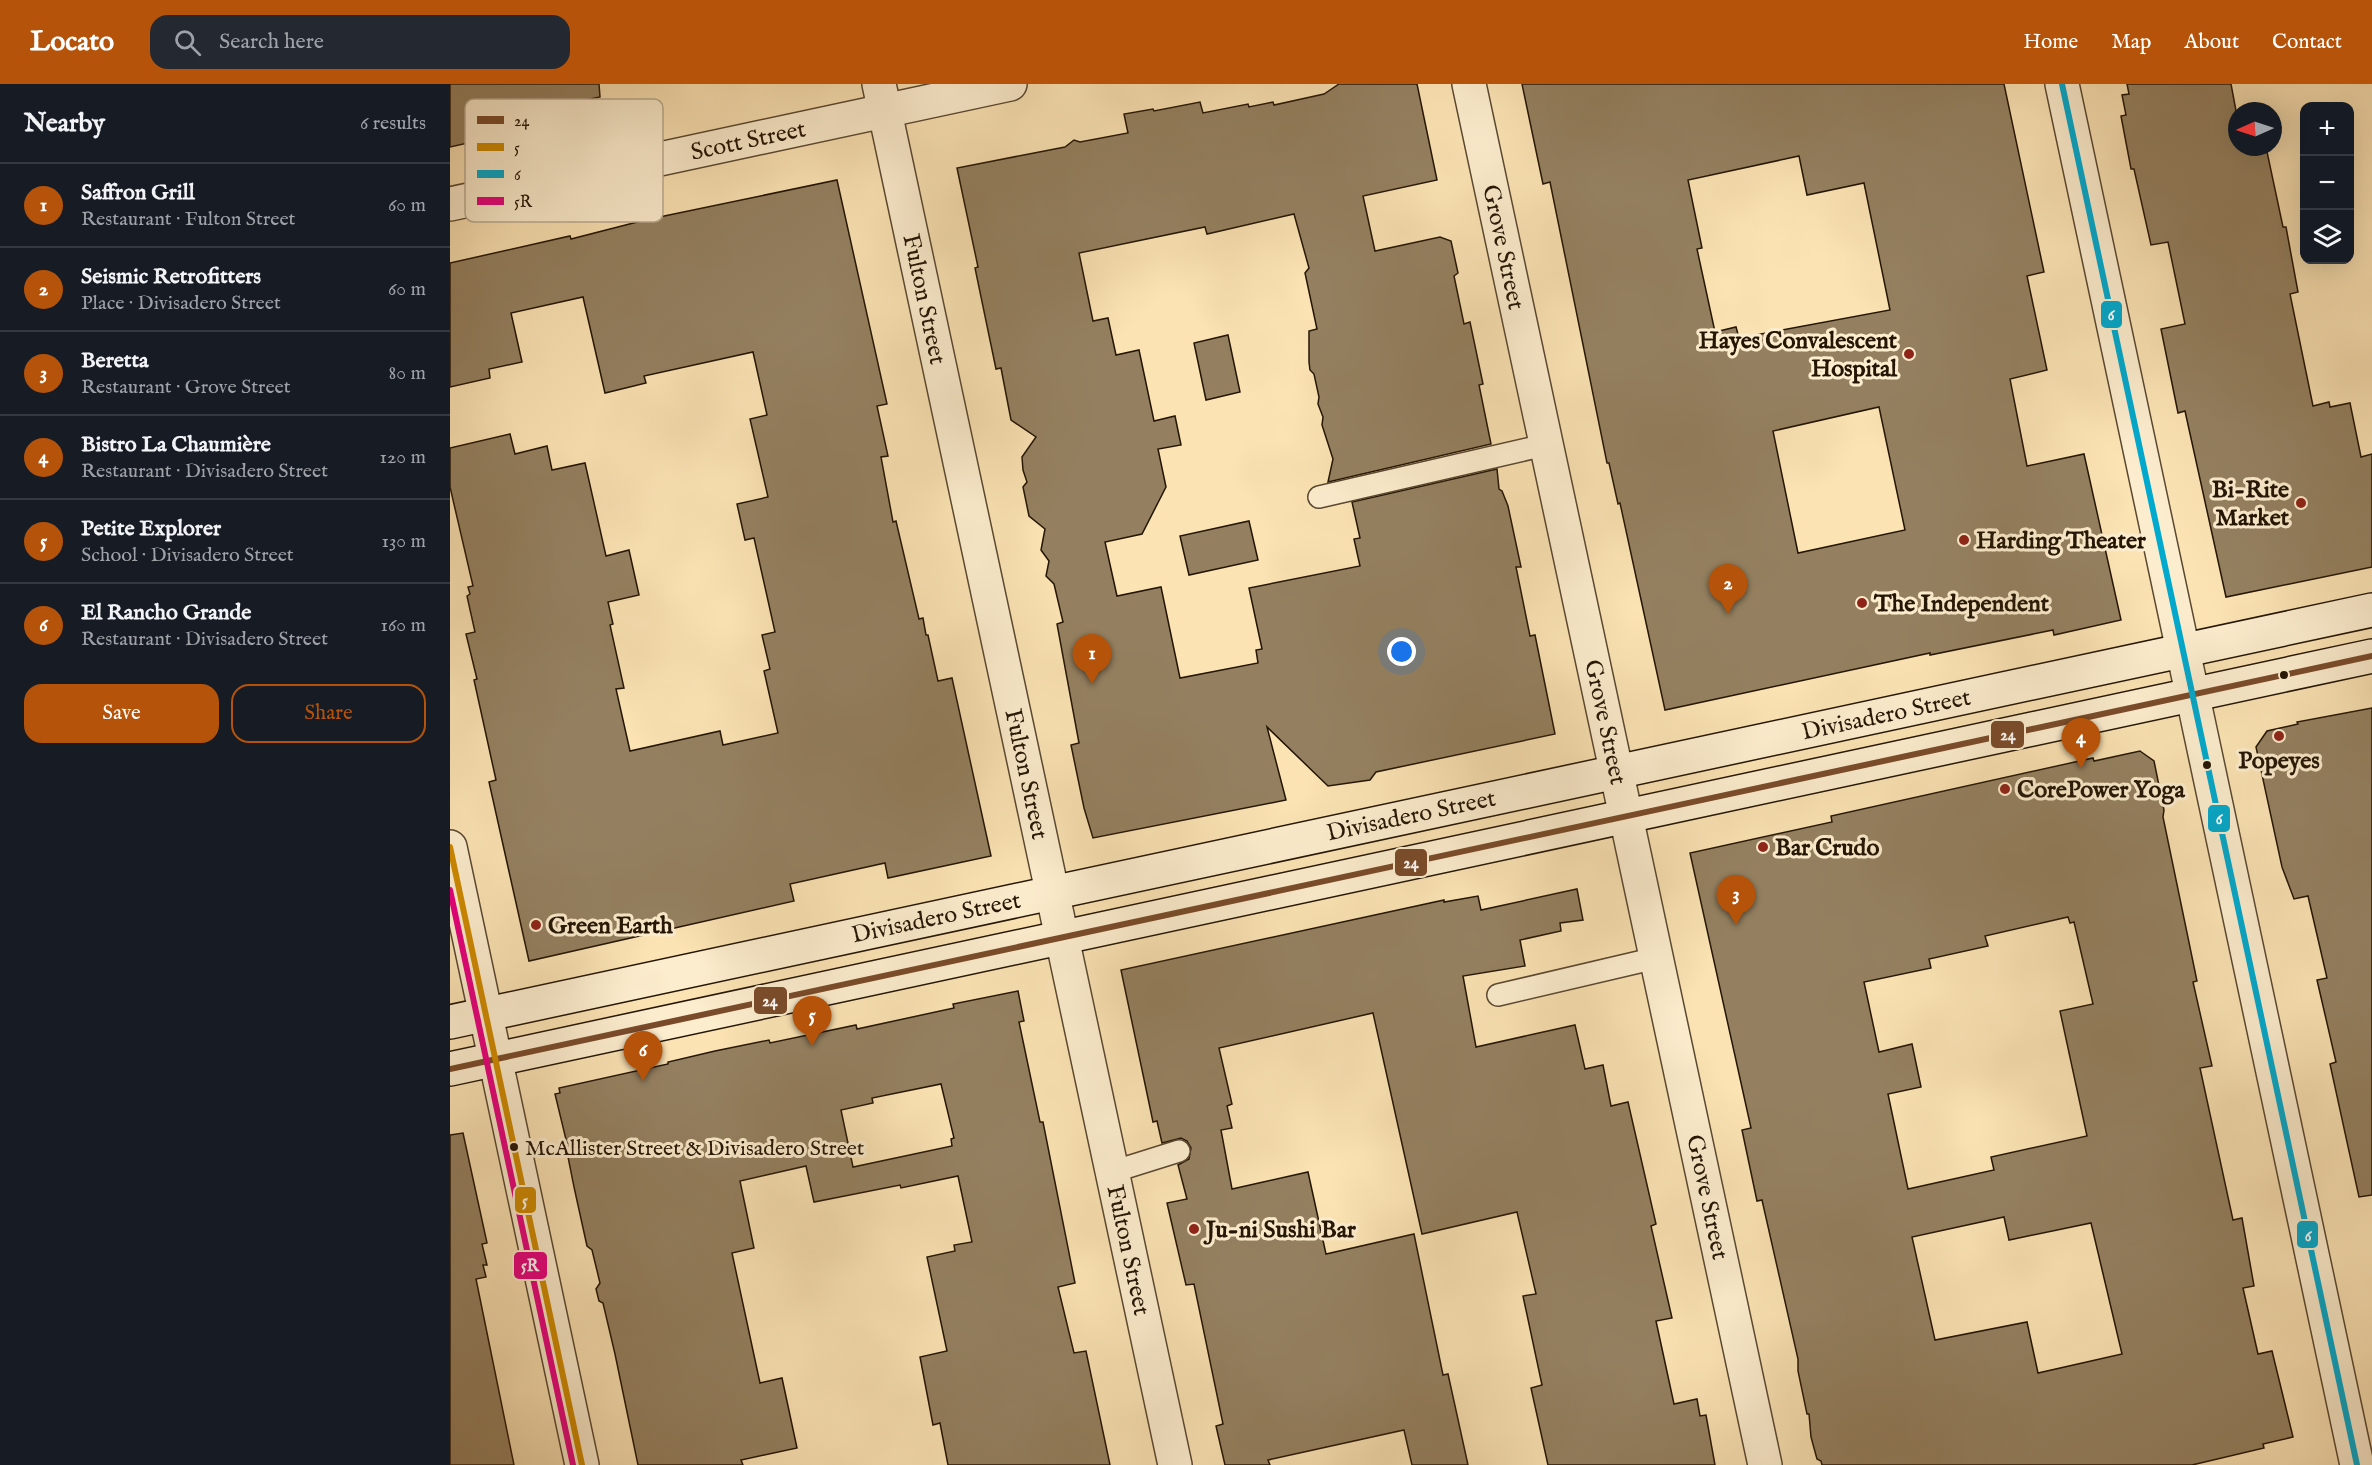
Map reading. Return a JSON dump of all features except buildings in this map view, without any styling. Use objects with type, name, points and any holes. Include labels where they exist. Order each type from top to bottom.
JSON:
[{"type":"street","name":"Scott Street","points":[[663,152],[882,98],[1010,84]]},
{"type":"street","name":"Grove Street","points":[[1470,84],[1545,444],[1765,1465]]},
{"type":"street","points":[[2062,84],[2357,1465]]},
{"type":"street","name":"Fulton Street","points":[[882,98],[1175,1465]]},
{"type":"street","name":"Scott Street","points":[[450,204],[465,200]]},
{"type":"street","name":"Divisadero Street","points":[[450,1022],[2372,610]]},
{"type":"street","name":"Divisadero Street","points":[[450,1069],[2372,656]]},
{"type":"street","points":[[450,847],[582,1465]]},
{"type":"lane","points":[[1319,497],[1545,444]]},
{"type":"lane","points":[[1498,995],[1656,958]]},
{"type":"lane","points":[[1112,1172],[1179,1151]]},
{"type":"transit line","name":"6","points":[[2062,84],[2357,1465]]},
{"type":"transit line","name":"24","points":[[450,1069],[2372,656]]},
{"type":"transit line","name":"5","points":[[450,847],[582,1465]]},
{"type":"transit line","name":"5R","points":[[450,890],[573,1465]]},
{"type":"place","name":"Hayes Convalescent Hospital","points":[[1909,354]]},
{"type":"place","name":"Bi-Rite Market","points":[[2301,503]]},
{"type":"place","name":"Harding Theater","points":[[1964,540]]},
{"type":"place","name":"The Independent","points":[[1862,603]]},
{"type":"place","name":"Seismic Retrofitters","points":[[1728,614]]},
{"type":"place","name":"Saffron Grill","points":[[1092,684]]},
{"type":"place","name":"Popeyes","points":[[2279,736]]},
{"type":"place","name":"Bistro La Chaumière","points":[[2081,768]]},
{"type":"place","name":"CorePower Yoga","points":[[2005,789]]},
{"type":"place","name":"Bar Crudo","points":[[1763,847]]},
{"type":"place","name":"Green Earth","points":[[536,925]]},
{"type":"place","name":"Beretta","points":[[1736,925]]},
{"type":"place","name":"Petite Explorer","points":[[812,1046]]},
{"type":"place","name":"El Rancho Grande","points":[[643,1081]]},
{"type":"place","name":"McAllister Street & Divisadero Street","points":[[514,1147]]},
{"type":"place","name":"Ju-ni Sushi Bar","points":[[1194,1229]]}]
